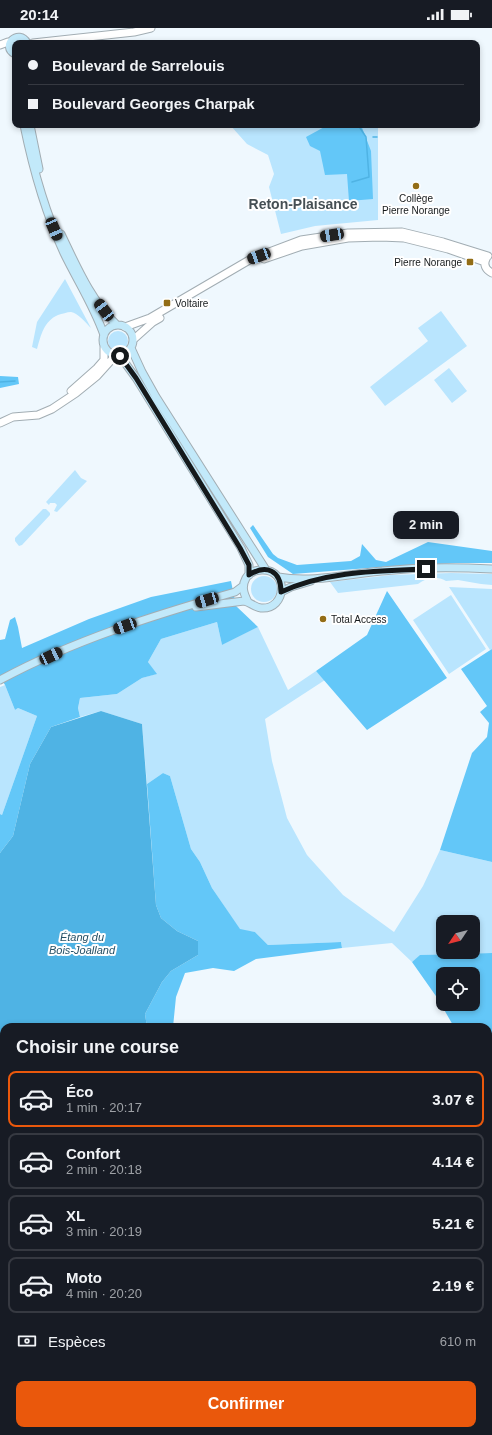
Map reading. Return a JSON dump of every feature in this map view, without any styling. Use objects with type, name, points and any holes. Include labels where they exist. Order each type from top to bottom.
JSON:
[{"type":"main road","points":[[12,51],[8,45],[17,32],[26,40]]},
{"type":"main road","points":[[25,128],[34,167],[50,218],[64,252],[104,335]]},
{"type":"main road","points":[[31,128],[44,186],[61,234],[90,292],[110,319],[117,325],[125,327],[129,330],[134,339],[128,352],[117,356]]},
{"type":"main road","points":[[0,680],[104,633],[235,592],[243,586],[249,575],[249,565],[240,548],[136,378],[117,356],[104,348],[104,335],[109,328],[117,325]]},
{"type":"main road","points":[[131,348],[156,397],[266,570]]},
{"type":"main road","points":[[278,577],[290,579],[325,578],[382,570],[454,568],[492,569]]},
{"type":"main road","points":[[164,613],[238,601],[248,602],[261,608],[274,604],[279,598],[281,592],[281,584],[278,577],[273,572],[266,570],[257,570],[249,575]]},
{"type":"main road","points":[[281,592],[291,587],[325,578]]},
{"type":"main road","points":[[243,586],[244,594],[248,602]]},
{"type":"street","points":[[61,40],[134,32],[151,28]]},
{"type":"street","points":[[0,45],[8,45]]},
{"type":"street","points":[[0,49],[8,45]]},
{"type":"street","points":[[125,327],[150,318],[251,258],[301,240],[348,233],[402,232],[443,242],[488,257]]},
{"type":"street","points":[[134,339],[153,322],[255,262],[302,246],[348,238],[404,238],[448,250],[488,257]]},
{"type":"street","points":[[488,257],[488,270],[492,273]]},
{"type":"street","points":[[0,419],[12,414],[39,411],[55,403],[97,368],[104,360],[104,348]]},
{"type":"street","points":[[0,423],[13,417],[38,415],[52,410],[92,381],[117,356]]},
{"type":"shaded area","points":[[233,128],[378,128],[378,220],[315,226],[281,234],[269,187],[274,174],[268,155],[247,144]]},
{"type":"shaded area","points":[[322,128],[362,128],[371,151],[373,199],[349,201],[347,174],[325,175],[320,151],[310,146],[306,137]]},
{"type":"shaded area","points":[[65,279],[91,328],[82,318],[74,313],[69,312],[58,315],[46,325],[37,349],[32,347],[37,322]]},
{"type":"shaded area","points":[[441,311],[467,346],[385,406],[370,387],[428,341],[418,328]]},
{"type":"shaded area","points":[[114,331],[122,331],[128,337],[128,345],[122,351],[114,351],[108,345],[108,337]]},
{"type":"shaded area","points":[[449,368],[467,391],[452,403],[434,380]]},
{"type":"shaded area","points":[[0,376],[18,377],[19,384],[0,388]]},
{"type":"shaded area","points":[[75,470],[81,478],[87,481],[57,512],[54,511],[57,505],[55,503],[50,503],[49,505],[46,502]]},
{"type":"shaded area","points":[[43,509],[46,509],[50,515],[22,545],[19,546],[15,541],[15,538]]},
{"type":"shaded area","points":[[253,525],[273,554],[278,558],[297,565],[351,561],[360,556],[362,544],[376,560],[386,562],[428,542],[492,551],[492,563],[394,566],[293,574],[268,557],[250,528]]},
{"type":"shaded area","points":[[451,573],[492,574],[492,585],[458,580],[446,581],[435,578],[424,580],[418,584],[338,593],[330,582],[391,575]]},
{"type":"shaded area","points":[[264,576],[273,580],[277,589],[273,598],[264,602],[255,598],[251,589],[255,580]]},
{"type":"shaded area","points":[[231,581],[236,606],[258,627],[222,645],[217,622],[161,639],[148,662],[157,674],[142,678],[117,694],[80,698],[78,708],[80,717],[51,727],[30,764],[13,836],[0,853],[0,814],[2,815],[37,716],[18,708],[15,710],[5,685],[0,677],[0,640],[5,639],[10,620],[15,617],[22,648],[89,619],[151,597]]},
{"type":"shaded area","points":[[449,587],[492,589],[492,649],[490,650]]},
{"type":"shaded area","points":[[387,591],[447,678],[367,730],[316,671],[367,635]]},
{"type":"shaded area","points":[[451,595],[486,649],[449,674],[413,620]]},
{"type":"shaded area","points":[[217,622],[222,645],[258,627],[288,690],[316,671],[325,680],[265,719],[272,761],[287,818],[307,855],[343,895],[394,932],[423,886],[440,850],[492,862],[492,953],[480,953],[480,915],[436,915],[436,955],[421,955],[412,962],[392,943],[342,948],[341,942],[268,945],[255,932],[240,930],[212,888],[200,862],[191,849],[170,776],[163,773],[147,784],[142,724],[101,711],[80,717],[78,708],[80,698],[117,694],[142,678],[156,674],[148,662],[161,639]]},
{"type":"shaded area","points":[[492,649],[492,862],[440,850],[472,753],[487,737],[489,723],[480,712],[487,706],[461,669]]},
{"type":"shaded area","points":[[5,685],[15,710],[18,708],[37,716],[2,815],[0,814],[0,687]]},
{"type":"shaded area","points":[[163,773],[170,776],[191,849],[200,862],[212,888],[240,929],[255,932],[268,945],[341,942],[342,948],[256,959],[234,971],[213,968],[185,973],[176,997],[173,1023],[146,1023],[145,1014],[162,982],[171,971],[198,955],[198,941],[177,931],[161,918],[156,905],[147,784]]},
{"type":"shaded area","points":[[480,953],[492,953],[492,1023],[452,1023],[445,1011],[480,1011],[480,967],[436,967],[436,996],[412,962],[420,955],[436,955],[436,959],[480,959]]},
{"type":"water","name":"Étang du Bois-Joalland","points":[[101,711],[142,724],[156,905],[161,918],[177,931],[198,941],[198,955],[171,971],[162,982],[145,1014],[146,1023],[0,1023],[0,853],[13,836],[30,764],[51,727]]},
{"type":"waterway","points":[[352,182],[369,177],[366,137],[360,128]]},
{"type":"waterway","points":[[0,382],[15,381]]},
{"type":"place","name":"Collège Pierre Norange","points":[[416,186]]},
{"type":"place","name":"Pierre Norange","points":[[470,262]]},
{"type":"place","name":"Voltaire","points":[[167,303]]},
{"type":"place","name":"Total Access","points":[[323,619]]},
{"type":"district","name":"Reton-Plaisance","points":[[303,204]]},
{"type":"route","points":[[120,356],[136,378],[240,548],[249,565],[249,575],[257,570],[273,572],[278,577],[281,584],[281,592],[291,587],[325,578],[382,570],[426,569]]}]
